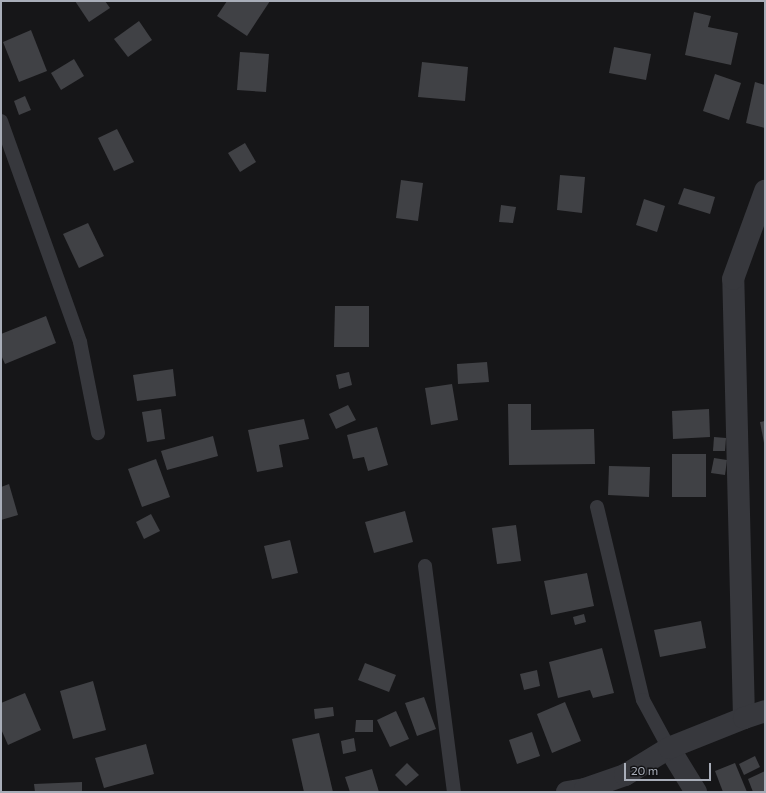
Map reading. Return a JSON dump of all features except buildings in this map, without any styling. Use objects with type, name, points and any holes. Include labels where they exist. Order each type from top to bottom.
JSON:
[{"type":"street","points":[[744,718],[733,278],[765,191]]},
{"type":"street","points":[[566,792],[585,789],[625,775],[669,748],[765,711]]},
{"type":"street","points":[[669,748],[696,792]]},
{"type":"lane","points":[[1,121],[80,342],[98,432]]},
{"type":"lane","points":[[597,506],[643,700],[669,748]]},
{"type":"lane","points":[[425,566],[454,792]]}]
